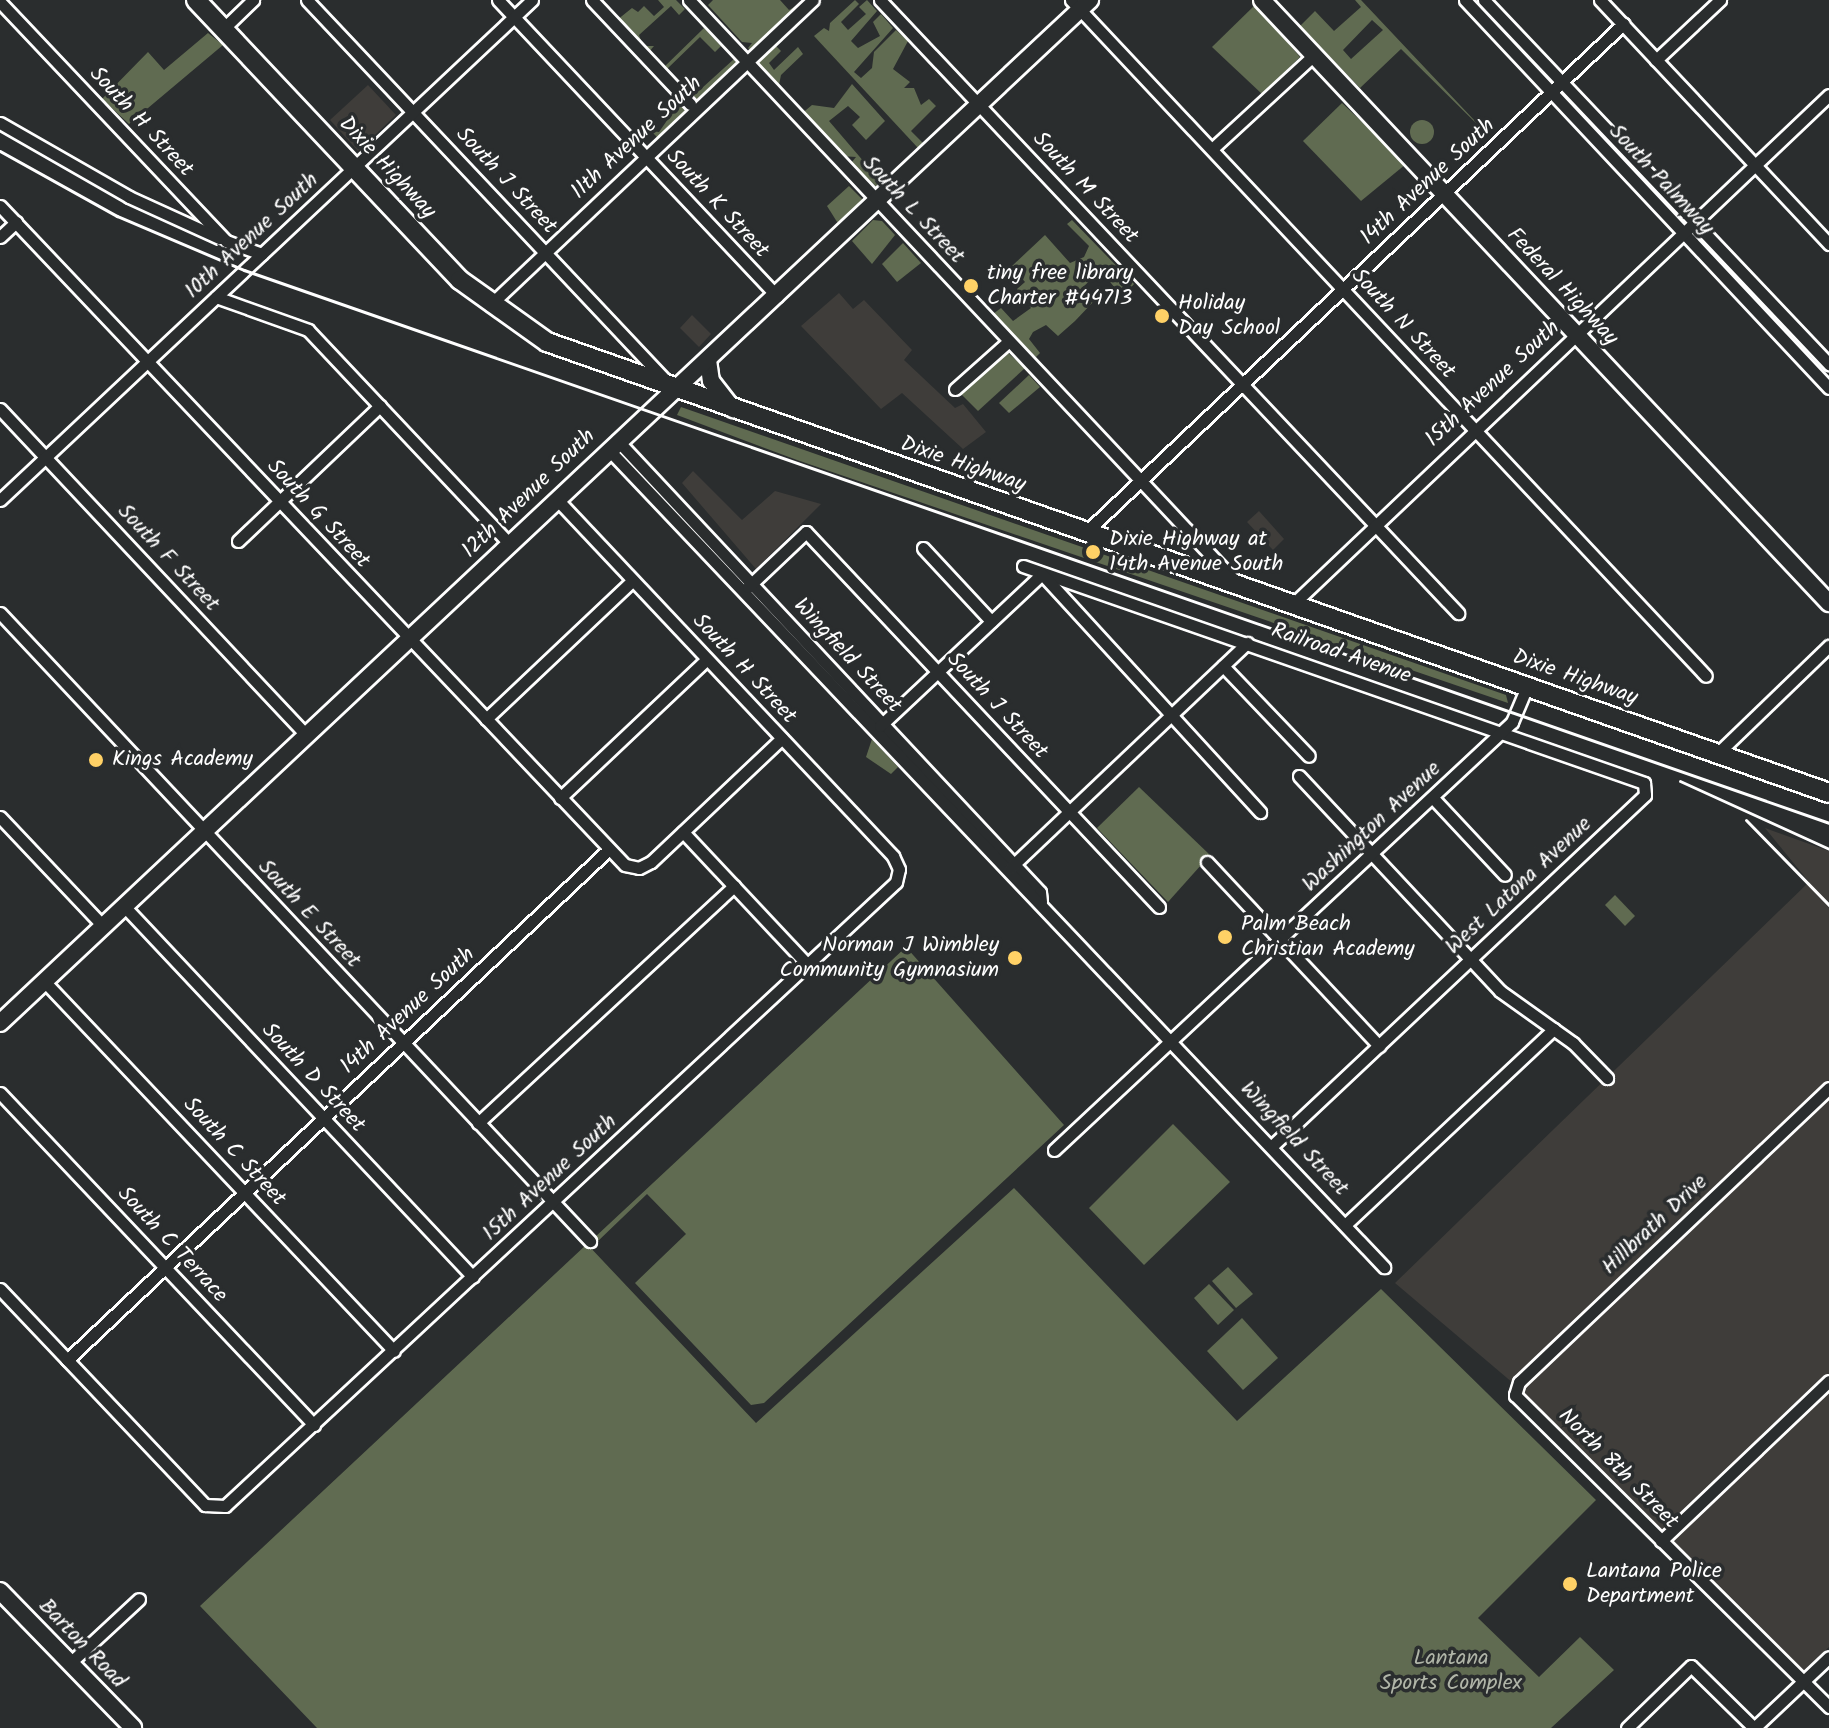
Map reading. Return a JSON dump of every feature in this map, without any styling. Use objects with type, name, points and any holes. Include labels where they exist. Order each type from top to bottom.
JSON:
[{"type":"main road","name":"Dixie Highway","points":[[196,0],[489,306],[562,349],[1829,793]]},
{"type":"street","points":[[223,29],[253,0]]},
{"type":"street","name":"South J Street","points":[[307,0],[674,389]]},
{"type":"street","name":"South K Street","points":[[498,0],[777,296]]},
{"type":"street","name":"10th Avenue South","points":[[0,500],[532,0]]},
{"type":"street","points":[[592,0],[690,104]]},
{"type":"street","name":"South L Street","points":[[689,0],[1240,586]]},
{"type":"street","name":"11th Avenue South","points":[[489,306],[812,0]]},
{"type":"street","name":"South M Street","points":[[880,0],[1458,613]]},
{"type":"street","name":"Federal Highway","points":[[1262,0],[1829,603]]},
{"type":"street","name":"South Palmway","points":[[1465,0],[1829,388]]},
{"type":"street","name":"South Palmway","points":[[1484,0],[1828,360]]},
{"type":"street","points":[[1600,0],[1829,244]]},
{"type":"street","points":[[1656,60],[1720,0]]},
{"type":"street","name":"South H Street","points":[[0,2],[226,241],[262,254]]},
{"type":"street","name":"12th Avenue South","points":[[0,1021],[612,445],[777,296],[1081,3]]},
{"type":"street","name":"South N Street","points":[[1081,3],[1212,149],[1706,676]]},
{"type":"street","name":"14th Avenue South","points":[[1085,533],[1623,24]]},
{"type":"street","points":[[1212,149],[1314,55]]},
{"type":"street","name":"15th Avenue South","points":[[1291,606],[1829,95]]},
{"type":"street","points":[[0,123],[129,197],[226,241]]},
{"type":"street","name":"South G Street","points":[[0,206],[609,849]]},
{"type":"street","points":[[0,237],[16,222]]},
{"type":"street","points":[[216,297],[308,330],[509,543]]},
{"type":"street","points":[[955,389],[1009,341]]},
{"type":"street","points":[[708,360],[711,381],[734,410]]},
{"type":"street","points":[[1813,372],[1828,360]]},
{"type":"street","points":[[238,541],[380,406]]},
{"type":"street","name":"South F Street","points":[[0,409],[306,735]]},
{"type":"street","name":"Wingfield Street","points":[[612,445],[752,584],[780,624]]},
{"type":"street","name":"Wingfield Street","points":[[612,445],[742,593],[780,624],[1010,868],[1031,899],[1041,902],[1384,1267]]},
{"type":"street","name":"South H Street","points":[[557,499],[893,856],[899,869]]},
{"type":"street","name":"South J Street","points":[[752,584],[806,532],[1159,907]]},
{"type":"street","points":[[923,548],[991,621]]},
{"type":"street","name":"Railroad Avenue","points":[[1023,566],[1644,783]]},
{"type":"street","points":[[878,728],[1042,574],[1260,812]]},
{"type":"street","points":[[486,719],[633,580]]},
{"type":"street","points":[[742,593],[752,584]]},
{"type":"street","name":"South E Street","points":[[0,613],[590,1241]]},
{"type":"street","points":[[1010,868],[1247,643]]},
{"type":"street","points":[[1717,754],[1829,646]]},
{"type":"street","points":[[560,798],[707,659]]},
{"type":"street","points":[[1223,666],[1309,756]]},
{"type":"street","name":"Washington Avenue","points":[[1054,1150],[1502,731],[1517,714],[1527,687]]},
{"type":"street","points":[[609,849],[625,865],[639,868],[683,832],[782,738]]},
{"type":"street","points":[[1299,776],[1511,1001],[1554,1029],[1607,1078]]},
{"type":"street","name":"West Latona Avenue","points":[[1272,1146],[1645,795],[1644,783]]},
{"type":"street","points":[[1433,798],[1505,875]]},
{"type":"street","points":[[0,817],[103,926]]},
{"type":"street","points":[[683,832],[808,965]]},
{"type":"street","name":"14th Avenue South","points":[[67,1360],[609,849]]},
{"type":"street","points":[[1207,862],[1379,1046]]},
{"type":"street","name":"15th Avenue South","points":[[67,1360],[205,1505],[218,1508],[314,1425],[808,965],[896,882],[899,869]]},
{"type":"street","points":[[478,1123],[734,886]]},
{"type":"street","name":"South D Street","points":[[124,906],[473,1277]]},
{"type":"street","name":"South C Street","points":[[44,981],[394,1351]]},
{"type":"street","points":[[1346,1224],[1554,1029]]},
{"type":"street","name":"Hillbrath Drive","points":[[1515,1395],[1519,1382],[1829,1088]]},
{"type":"street","name":"South C Terrace","points":[[0,1093],[314,1425]]},
{"type":"street","points":[[0,1289],[67,1360]]},
{"type":"street","points":[[1661,1541],[1829,1381]]},
{"type":"street","name":"North 8th Street","points":[[1515,1395],[1829,1707]]},
{"type":"street","name":"Barton Road","points":[[0,1591],[133,1728]]},
{"type":"street","points":[[70,1663],[139,1599]]},
{"type":"street","points":[[1627,1728],[1691,1666],[1754,1728],[1829,1657]]},
{"type":"shaded area","points":[[368,85],[396,115],[358,151],[330,120]]},
{"type":"shaded area","points":[[839,293],[853,309],[864,300],[912,350],[904,360],[955,408],[963,404],[986,432],[963,449],[902,393],[881,409],[801,326]]},
{"type":"shaded area","points":[[692,315],[711,334],[699,347],[680,328]]},
{"type":"shaded area","points":[[693,471],[742,520],[775,491],[821,504],[756,569],[682,483]]},
{"type":"shaded area","points":[[1259,511],[1284,539],[1273,550],[1247,522]]},
{"type":"shaded area","points":[[1765,828],[1829,851],[1829,1647],[1803,1671],[1520,1389],[1395,1283],[1809,882]]},
{"type":"green space","points":[[658,0],[676,0],[685,9],[679,15],[671,6],[639,35],[643,46],[654,46],[647,54],[661,70],[704,28],[721,46],[715,52],[700,37],[666,70],[691,98],[734,59],[736,63],[658,138],[651,131],[659,132],[668,119],[661,110],[677,96],[617,20],[632,8],[638,12],[644,6],[654,16],[664,7]]},
{"type":"green space","points":[[713,0],[780,0],[789,10],[806,0],[752,52],[748,48],[752,43],[742,42],[708,5]]},
{"type":"green space","points":[[855,0],[859,4],[841,22],[848,30],[866,14],[859,7],[867,0],[877,11],[851,41],[858,48],[880,36],[873,22],[881,14],[893,28],[854,72],[861,78],[872,68],[874,52],[896,30],[908,41],[893,69],[910,82],[904,88],[914,88],[921,105],[929,99],[936,106],[911,131],[923,143],[918,148],[814,36],[824,28],[829,31],[830,23]]},
{"type":"green space","points":[[1355,0],[1361,0],[1491,138],[1401,49],[1360,88],[1300,26],[1315,11],[1334,31],[1361,7]],"holes":[[[1372,20],[1383,30],[1351,59],[1343,50]]]},
{"type":"green space","points":[[1255,5],[1300,57],[1262,94],[1212,47]]},
{"type":"green space","points":[[208,33],[223,45],[129,124],[102,99],[148,52],[164,70]]},
{"type":"green space","points":[[773,43],[781,51],[769,63],[774,70],[798,47],[803,54],[781,75],[779,85],[756,61]]},
{"type":"green space","points":[[852,84],[885,121],[866,140],[852,125],[860,117],[848,106],[829,121],[883,184],[879,189],[851,163],[856,157],[841,156],[800,115],[812,105],[834,108]]},
{"type":"green space","points":[[1342,103],[1406,164],[1361,201],[1303,141]]},
{"type":"green space","points":[[1422,120],[1431,123],[1434,132],[1431,141],[1422,144],[1413,141],[1410,132],[1413,123]]},
{"type":"green space","points":[[849,186],[864,201],[839,225],[827,206]]},
{"type":"green space","points":[[873,220],[882,221],[895,235],[872,264],[852,241]]},
{"type":"green space","points":[[1072,220],[1134,284],[1128,291],[1114,287],[1101,270],[1082,288],[1094,301],[1075,321],[1058,336],[1046,325],[1033,332],[1029,339],[1040,353],[1036,357],[993,314],[1001,308],[1013,321],[1031,308],[1017,289],[1025,282],[1012,266],[1045,235],[1070,263],[1084,257],[1089,246],[1067,224]]},
{"type":"green space","points":[[903,243],[921,263],[897,282],[882,264]]},
{"type":"green space","points":[[1007,352],[1025,368],[978,411],[960,393]]},
{"type":"green space","points":[[1029,375],[1040,387],[1009,413],[999,403]]},
{"type":"green space","points":[[681,407],[1506,695],[1508,703],[797,460],[677,415]]},
{"type":"green space","points":[[872,739],[898,767],[891,774],[866,757]]},
{"type":"green space","points":[[1139,787],[1210,855],[1168,902],[1097,828]]},
{"type":"green space","points":[[1615,895],[1635,916],[1625,926],[1605,905]]},
{"type":"green space","points":[[906,947],[1064,1125],[764,1403],[751,1405],[635,1283],[686,1234],[647,1194],[597,1242],[594,1238]]},
{"type":"green space","points":[[1173,1124],[1230,1182],[1144,1265],[1089,1208]]},
{"type":"green space","name":"Lantana Sports Complex","points":[[1014,1188],[1237,1421],[1381,1289],[1596,1500],[1478,1618],[1539,1677],[1580,1637],[1614,1670],[1551,1728],[317,1728],[200,1606],[587,1244],[756,1423]]},
{"type":"green space","points":[[1228,1267],[1253,1294],[1236,1308],[1212,1281]]},
{"type":"green space","points":[[1209,1284],[1234,1310],[1218,1325],[1194,1298]]},
{"type":"green space","points":[[1242,1318],[1278,1358],[1243,1390],[1207,1351]]},
{"type":"railway","points":[[0,151],[117,216],[244,270],[1829,823]]},
{"type":"railway","points":[[1680,781],[1829,849]]},
{"type":"railway","points":[[1746,820],[1829,905]]},
{"type":"place","name":"tiny free library Charter #44713","points":[[971,286]]},
{"type":"place","name":"Holiday Day School","points":[[1162,316]]},
{"type":"place","name":"Dixie Highway at 14th Avenue South","points":[[1093,552]]},
{"type":"place","name":"Kings Academy","points":[[96,760]]},
{"type":"place","name":"Palm Beach Christian Academy","points":[[1225,937]]},
{"type":"place","name":"Norman J Wimbley Community Gymnasium","points":[[1015,958]]},
{"type":"place","name":"Lantana Police Department","points":[[1570,1584]]}]
